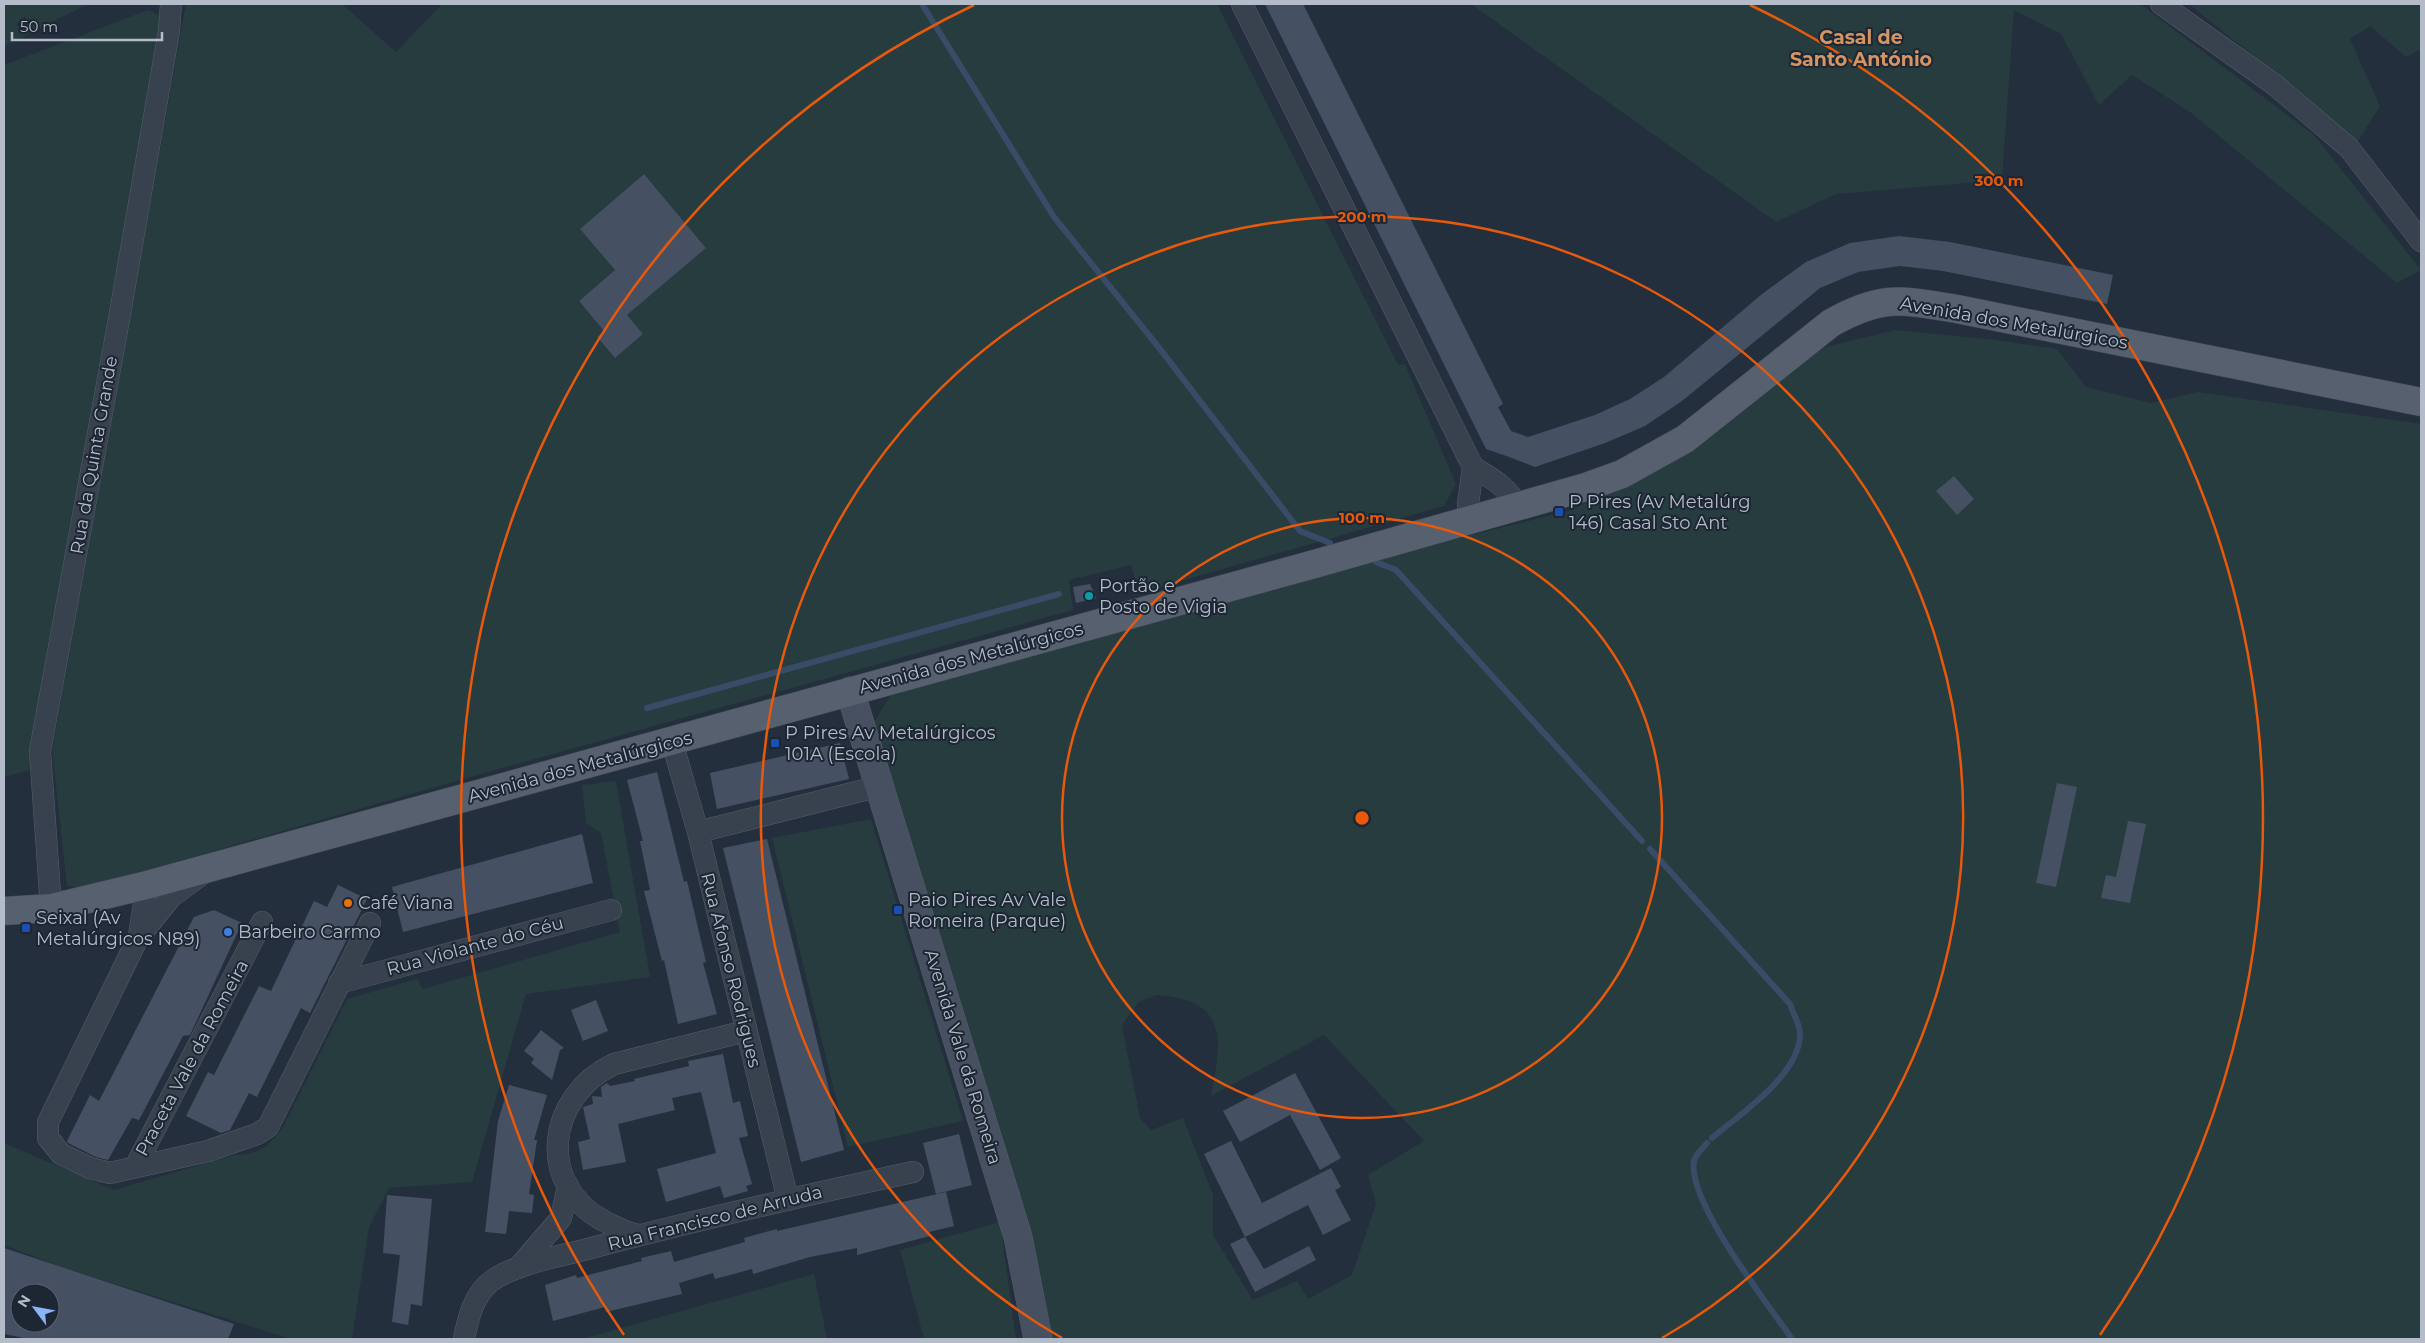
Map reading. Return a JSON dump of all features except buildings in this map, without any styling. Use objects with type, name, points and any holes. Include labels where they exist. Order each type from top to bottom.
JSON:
[{"type":"main road","name":"Avenida dos Metalúrgicos","points":[[4,912],[51,908],[213,867],[672,742],[1586,486],[1622,474],[1656,456],[1713,418],[1831,323],[1855,310],[1884,302],[1908,302],[1957,309],[2420,401]]},
{"type":"street","name":"Rua da Quinta Grande","points":[[51,908],[40,751],[119,319],[169,31],[171,4]]},
{"type":"street","points":[[1242,4],[1473,466],[1505,487],[1512,494],[1517,506]]},
{"type":"street","points":[[2161,4],[2275,85],[2349,148],[2421,241]]},
{"type":"street","points":[[1470,520],[1468,504],[1473,466]]},
{"type":"street","name":"Avenida Vale da Romeira","points":[[850,691],[1018,1237],[1038,1339]]},
{"type":"street","name":"Rua Afonso Rodrigues","points":[[672,742],[698,832],[788,1200]]},
{"type":"street","points":[[698,832],[880,786]]},
{"type":"street","points":[[213,867],[170,897],[138,938],[48,1122],[48,1138],[61,1154],[90,1168],[110,1173],[208,1152],[257,1134],[268,1127],[370,923]]},
{"type":"street","points":[[138,938],[147,884]]},
{"type":"street","name":"Rua Violante do Céu","points":[[340,983],[611,910]]},
{"type":"street","name":"Praceta Vale da Romeira","points":[[135,1168],[262,922]]},
{"type":"street","points":[[640,1235],[630,1234],[594,1216],[578,1200],[568,1186],[557,1155],[558,1135],[564,1112],[585,1083],[602,1070],[614,1064],[746,1031]]},
{"type":"street","name":"Rua Francisco de Arruda","points":[[518,1268],[640,1235],[913,1172]]},
{"type":"street","points":[[464,1339],[467,1321],[477,1296],[493,1280],[518,1268],[561,1218],[568,1186]]},
{"type":"green space","points":[[4,4],[88,4],[4,46]]},
{"type":"green space","points":[[186,4],[342,4],[396,52],[442,4],[1217,4],[1398,365],[1405,364],[1456,484],[1444,506],[1139,593],[1131,565],[1069,580],[1073,610],[470,777],[81,888],[67,886],[52,750]],"holes":[[[644,174],[706,248],[627,315],[643,334],[615,358],[597,338],[604,331],[579,301],[615,270],[580,229]]]},
{"type":"green space","points":[[1471,4],[2140,4],[2314,135],[2421,270],[2397,283],[2190,112],[2132,75],[2099,105],[2061,34],[2014,10],[2002,180],[1836,194],[1776,222]]},
{"type":"green space","points":[[2189,4],[2421,4],[2421,49],[2406,57],[2370,26],[2350,39],[2380,106],[2358,141]]},
{"type":"green space","points":[[148,10],[162,17],[33,769],[4,777],[4,65]]},
{"type":"green space","points":[[1895,330],[1996,340],[2057,349],[2086,387],[2151,403],[2198,392],[2421,424],[2421,1339],[1051,1339],[1003,1138],[873,724],[890,696],[1154,619],[1238,600],[1443,542],[1569,511],[1667,465],[1822,348]],"holes":[[[1156,995],[1180,998],[1197,1005],[1208,1014],[1215,1026],[1218,1040],[1211,1096],[1324,1035],[1424,1141],[1368,1175],[1376,1204],[1352,1275],[1308,1299],[1297,1281],[1253,1300],[1213,1235],[1213,1195],[1183,1118],[1151,1130],[1140,1118],[1122,1025],[1139,1002]]]},
{"type":"green space","points":[[616,781],[650,977],[526,994],[472,1182],[389,1188],[369,1227],[352,1339],[291,1339],[61,1267],[4,1245],[4,1143],[114,1190],[234,1155],[258,1151],[274,1138],[284,1125],[347,999],[417,979],[423,989],[620,932],[601,833],[586,823],[582,785]]},
{"type":"green space","points":[[871,819],[963,1121],[848,1147],[772,838]]},
{"type":"green space","points":[[1000,1222],[1016,1339],[924,1339],[900,1250]]},
{"type":"green space","points":[[814,1274],[827,1339],[582,1339]]},
{"type":"waterway","points":[[922,4],[1054,217],[1160,349],[1300,531],[1330,543]]},
{"type":"waterway","points":[[1376,562],[1396,570],[1642,841]]},
{"type":"waterway","points":[[647,708],[1059,594]]},
{"type":"waterway","points":[[1650,849],[1790,1004],[1800,1030],[1797,1049],[1780,1079],[1712,1138]]},
{"type":"waterway","points":[[1707,1143],[1697,1154],[1694,1161],[1695,1179],[1703,1201],[1731,1252],[1792,1339]]},
{"type":"place","name":"P Pires (Av Metalúrg 146) Casal Sto Ant","points":[[1559,512]]},
{"type":"place","name":"Portão e Posto de Vigia","points":[[1089,596]]},
{"type":"place","name":"P Pires Av Metalúrgicos 101A (Escola)","points":[[775,743]]},
{"type":"place","name":"Café Viana","points":[[348,903]]},
{"type":"place","name":"Paio Pires Av Vale Romeira (Parque)","points":[[898,910]]},
{"type":"place","name":"Seixal (Av Metalúrgicos N89)","points":[[26,928]]},
{"type":"place","name":"Barbeiro Carmo","points":[[228,932]]},
{"type":"district","name":"Casal de Santo António","points":[[1861,48]]}]
